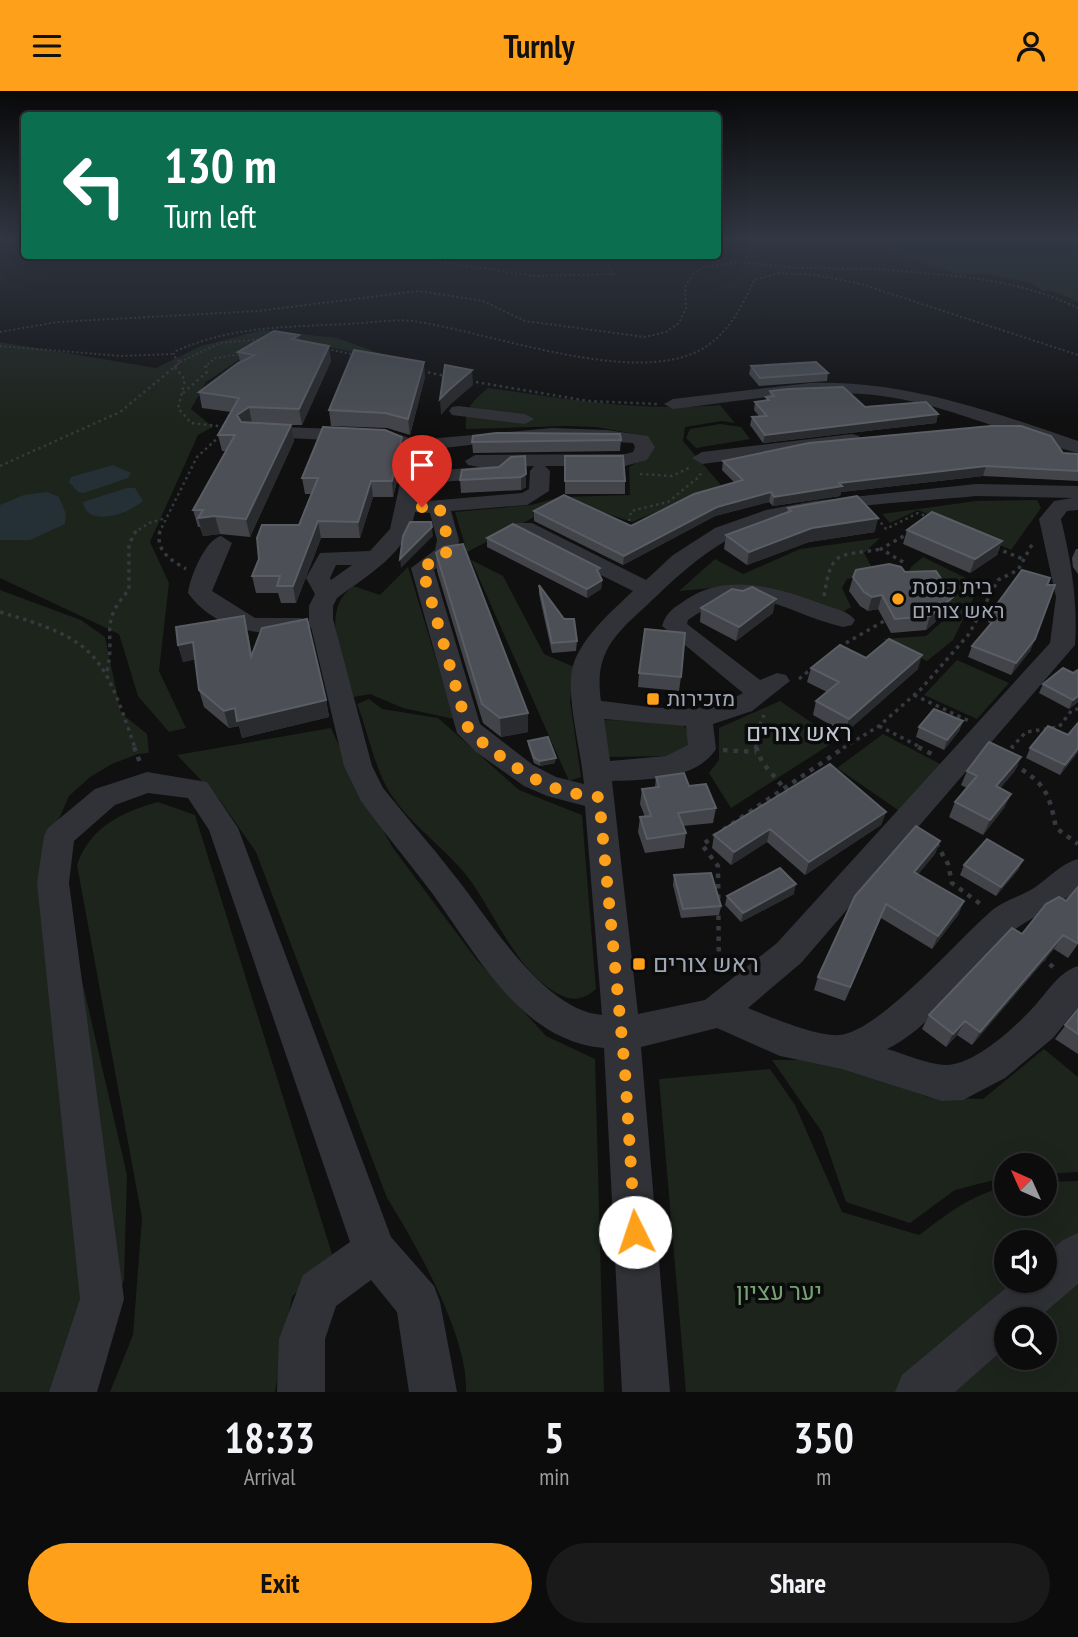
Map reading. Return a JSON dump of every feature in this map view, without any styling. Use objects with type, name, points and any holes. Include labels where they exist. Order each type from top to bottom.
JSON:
[{"type":"street","points":[[673,404],[854,388],[908,396],[1078,447]]},
{"type":"street","points":[[458,411],[579,422],[581,433],[575,461]]},
{"type":"street","points":[[961,429],[996,421]]},
{"type":"street","points":[[252,432],[387,437],[414,446],[503,434],[581,433],[641,440],[645,447],[640,456],[625,460],[475,461]]},
{"type":"street","points":[[702,458],[869,438]]},
{"type":"street","points":[[221,543],[205,575],[201,593],[236,620],[256,628],[300,625],[324,607],[386,549],[401,530],[418,455],[414,446]]},
{"type":"street","points":[[412,479],[495,471],[621,474]]},
{"type":"street","points":[[406,507],[527,499],[539,491],[540,471]]},
{"type":"street","points":[[646,1392],[621,1031],[598,785],[584,677],[590,656],[615,621],[649,590],[702,545],[741,524],[788,512],[862,502],[1004,489],[1078,492]]},
{"type":"street","points":[[324,607],[358,766],[385,812],[453,897],[481,939],[550,1009],[579,1027],[621,1031],[691,1023],[718,1011],[789,953],[1062,645],[1071,622],[1070,594],[1050,519],[1061,505],[1078,504]]},
{"type":"street","points":[[439,506],[448,540],[446,553],[422,568],[467,726],[479,743],[525,775],[569,794],[676,765],[702,749],[699,717]]},
{"type":"street","points":[[524,528],[649,590]]},
{"type":"street","points":[[767,695],[674,626],[677,617],[710,596],[753,592],[843,619]]},
{"type":"street","points":[[589,709],[699,717],[721,714],[767,695]]},
{"type":"street","points":[[73,1392],[102,1299],[53,883],[59,837],[105,797],[147,782],[197,789],[222,828],[375,1251],[418,1302],[433,1392]]},
{"type":"street","points":[[842,1052],[880,1034],[911,1012],[1002,921],[1047,896],[1078,871]]},
{"type":"street","points":[[718,1011],[780,1039],[842,1052],[932,1081],[963,1082],[992,1066],[1040,1026],[1078,981]]},
{"type":"street","points":[[300,1392],[302,1339],[319,1291],[375,1251]]},
{"type":"street","points":[[919,1392],[1078,1255]]},
{"type":"path","points":[[0,332],[58,322],[258,311],[357,299]]},
{"type":"path","points":[[468,299],[483,301],[525,321],[645,337],[664,334],[677,326],[688,304],[687,299]]},
{"type":"path","points":[[0,346],[121,356],[174,354],[205,338],[244,329],[410,321],[587,358],[662,363],[699,351],[717,338],[740,311],[746,299]]},
{"type":"path","points":[[910,299],[1078,355]]},
{"type":"path","points":[[1058,299],[1078,308]]},
{"type":"path","points":[[0,466],[120,412],[180,362],[209,346],[228,340],[269,339]]},
{"type":"path","points":[[318,347],[364,357]]},
{"type":"path","points":[[174,354],[180,362]]},
{"type":"path","points":[[181,395],[207,372],[204,366],[208,361],[243,354]]},
{"type":"path","points":[[174,367],[185,380],[177,408],[191,423],[234,428],[208,443],[193,459],[176,506],[160,529],[158,541],[163,553],[188,569],[205,575]]},
{"type":"path","points":[[416,370],[451,378]]},
{"type":"path","points":[[465,380],[588,401],[673,404]]},
{"type":"path","points":[[621,474],[671,476],[684,472],[702,458]]},
{"type":"path","points":[[628,528],[631,511],[668,502],[700,476],[702,458]]},
{"type":"path","points":[[862,502],[886,529],[918,513],[933,519],[929,521]]},
{"type":"path","points":[[106,673],[113,653],[106,623],[109,611],[130,590],[127,548],[130,535],[143,524],[167,518]]},
{"type":"path","points":[[718,1011],[718,866],[702,845],[783,787],[879,726],[914,695],[970,634],[998,580],[1018,570],[1050,519]]},
{"type":"path","points":[[814,610],[826,593],[829,565],[836,557],[881,549],[917,528]]},
{"type":"path","points":[[988,545],[1023,559]]},
{"type":"path","points":[[881,549],[903,562]]},
{"type":"path","points":[[0,611],[70,636],[92,651],[106,673],[147,782]]},
{"type":"path","points":[[832,651],[884,621]]},
{"type":"path","points":[[783,787],[756,753],[754,732],[767,695],[789,688],[815,666]]},
{"type":"path","points":[[914,695],[986,729]]},
{"type":"path","points":[[1078,709],[1072,710],[1059,727],[1026,732],[1003,758],[1042,781],[1050,797],[1056,828],[1078,844]]},
{"type":"path","points":[[879,726],[954,765]]},
{"type":"path","points":[[702,749],[756,753]]},
{"type":"green space","points":[[263,330],[337,338],[404,362],[274,336],[206,382],[191,409],[213,427],[198,435],[150,542],[169,583],[159,671],[186,728],[169,732],[138,696],[119,634],[0,578],[0,342],[156,368],[201,346]]},
{"type":"green space","points":[[488,388],[631,406],[720,405],[735,423],[722,421],[685,427],[683,441],[721,485],[632,522],[567,500],[467,552],[455,512],[531,505],[561,497],[630,495],[629,467],[650,455],[641,435],[596,427],[466,429],[466,416],[471,405]]},
{"type":"green space","points":[[720,424],[741,427],[750,439],[696,448],[686,438],[690,429]]},
{"type":"green space","points":[[1037,500],[1041,508],[1011,550],[918,510],[890,523],[882,514],[976,501]]},
{"type":"green space","points":[[880,538],[864,553],[875,573],[847,579],[842,588],[851,607],[841,613],[722,587],[679,591],[715,559],[743,574],[800,549]]},
{"type":"green space","points":[[923,557],[980,585],[953,640],[927,661],[883,639],[926,636],[953,612],[932,581],[905,582],[911,567]]},
{"type":"green space","points":[[471,560],[503,576],[544,654],[574,667],[570,701],[581,777],[569,781]]},
{"type":"green space","points":[[408,567],[454,719],[403,708],[370,694],[354,697],[340,653],[335,623],[337,609],[343,597],[353,586],[380,595]]},
{"type":"green space","points":[[0,590],[81,620],[105,637],[121,713],[147,734],[149,753],[138,754],[112,764],[90,777],[69,796],[58,821],[68,920],[127,1175],[124,1280],[101,1346],[71,1392],[0,1392]]},
{"type":"green space","points":[[957,660],[1009,683],[977,719],[924,695]]},
{"type":"green space","points":[[369,699],[382,709],[438,718],[519,790],[582,815],[596,989],[591,993],[580,998],[570,998],[553,991],[540,981],[516,954],[467,876],[400,807],[379,771],[357,704]]},
{"type":"green space","points":[[780,701],[837,740],[731,808],[709,773],[719,760],[719,728]]},
{"type":"green space","points":[[602,720],[666,721],[682,724],[694,739],[688,750],[669,756],[607,757]]},
{"type":"green space","points":[[331,728],[356,783],[393,848],[476,959],[546,1036],[595,1059],[604,1392],[466,1392],[465,1370],[450,1319],[426,1265],[387,1198],[256,852],[219,799],[177,755]]},
{"type":"green space","points":[[883,734],[942,765],[901,812],[837,768]]},
{"type":"green space","points":[[158,802],[195,815],[332,1254],[292,1297],[275,1392],[110,1392],[133,1335],[142,1218],[77,865],[90,841],[109,823],[120,816]]},
{"type":"green space","points":[[1044,1049],[1078,1077],[1078,1172],[1057,1173],[1057,1153],[994,1153],[994,1180],[955,1190],[910,1223],[846,1202],[822,1132],[772,1060],[826,1060],[928,1097],[983,1099]]},
{"type":"green space","name":"יער עציון","points":[[770,1069],[795,1105],[842,1212],[919,1235],[960,1206],[994,1190],[994,1216],[1057,1216],[1057,1182],[1078,1181],[1078,1392],[686,1392],[659,1079]]},
{"type":"shaded area","points":[[113,465],[131,473],[128,478],[84,493],[78,492],[69,482],[71,477]]},
{"type":"shaded area","points":[[135,488],[143,501],[129,510],[110,516],[92,515],[86,510],[83,502]]},
{"type":"shaded area","points":[[47,492],[59,497],[66,514],[65,524],[30,540],[0,540],[0,505],[24,495]]},
{"type":"building","points":[[274,331],[299,335],[292,339],[329,346],[299,409],[249,407],[237,415],[241,422],[291,425],[246,519],[215,516],[198,518],[203,510],[193,510],[235,435],[218,435],[239,398],[199,392],[238,363],[255,355],[238,352]]},
{"type":"building","points":[[354,350],[424,362],[408,419],[385,413],[329,410]]},
{"type":"building","points":[[816,362],[828,373],[760,378],[751,366]]},
{"type":"building","points":[[445,365],[472,370],[440,399]]},
{"type":"building","points":[[843,387],[865,407],[926,402],[938,414],[765,435],[752,417],[767,416],[755,402],[769,400],[766,397],[774,396],[770,391]]},
{"type":"building","points":[[991,426],[1021,426],[1051,436],[1063,453],[1078,454],[1078,471],[986,466],[839,483],[842,486],[774,497],[771,492],[717,507],[624,556],[534,511],[564,495],[631,526],[694,494],[743,480],[723,461],[809,443]]},
{"type":"building","points":[[323,427],[385,430],[402,437],[392,481],[371,481],[358,522],[318,521],[293,586],[277,586],[280,576],[252,576],[259,559],[257,538],[262,525],[299,525],[318,478],[302,478]]},
{"type":"building","points":[[496,433],[620,434],[621,440],[472,442],[473,436]]},
{"type":"building","points":[[525,456],[526,474],[521,477],[460,480],[462,470],[499,467],[511,457]]},
{"type":"building","points":[[565,456],[623,456],[625,481],[565,481]]},
{"type":"building","points":[[857,496],[878,518],[812,528],[749,552],[726,535],[791,511],[788,508]]},
{"type":"building","points":[[932,512],[1002,541],[975,559],[907,530]]},
{"type":"building","points":[[410,522],[431,522],[432,527],[400,559],[403,536]]},
{"type":"building","points":[[513,524],[600,568],[597,570],[602,580],[587,589],[487,538]]},
{"type":"building","points":[[463,544],[528,713],[500,718],[482,704],[436,553],[444,547]]},
{"type":"building","points":[[889,564],[901,567],[905,572],[936,571],[953,597],[930,616],[895,619],[882,595],[872,597],[864,592],[853,577],[856,570]]},
{"type":"building","points":[[1022,570],[1050,578],[1047,585],[1055,585],[1035,639],[1016,663],[972,646],[1000,613],[992,611]]},
{"type":"building","points":[[539,585],[564,619],[574,619],[577,641],[552,643]]},
{"type":"building","points":[[752,587],[776,599],[739,627],[701,608],[732,589],[743,591]]},
{"type":"building","points":[[244,616],[251,657],[262,628],[307,619],[326,700],[237,721],[235,708],[224,711],[199,690],[193,642],[178,645],[176,627]]},
{"type":"building","points":[[645,629],[685,633],[681,677],[639,673]]},
{"type":"building","points":[[889,639],[922,655],[849,719],[816,701],[839,682],[811,668],[840,645],[866,658]]},
{"type":"building","points":[[1063,668],[1073,673],[1078,670],[1078,696],[1073,700],[1043,684]]},
{"type":"building","points":[[934,709],[963,721],[947,740],[919,727]]},
{"type":"building","points":[[1078,723],[1078,748],[1065,765],[1030,748],[1048,726],[1068,735]]},
{"type":"building","points":[[548,737],[556,758],[540,761],[534,758],[528,741]]},
{"type":"building","points":[[989,742],[1021,757],[996,786],[1011,794],[990,820],[955,802],[977,776],[967,771]]},
{"type":"building","points":[[830,764],[886,812],[809,862],[770,829],[734,852],[714,835]]},
{"type":"building","points":[[684,773],[689,786],[706,784],[716,808],[678,813],[686,833],[647,839],[640,817],[651,816],[642,789],[659,787],[656,777]]},
{"type":"building","points":[[916,826],[940,841],[914,872],[964,901],[938,936],[886,904],[850,987],[818,977],[855,896]]},
{"type":"building","points":[[987,839],[1023,860],[1001,887],[964,865]]},
{"type":"building","points":[[780,868],[796,884],[743,913],[727,896]]},
{"type":"building","points":[[711,873],[721,906],[683,909],[674,875]]},
{"type":"building","points":[[1078,887],[1078,942],[1063,935],[980,1032],[965,1021],[953,1034],[929,1015],[1012,928],[1022,934],[1046,904],[1059,897],[1066,901]]},
{"type":"building","points":[[1078,1009],[1078,1034],[1065,1025]]},
{"type":"place","name":"בית כנסת ראש צורים","points":[[898,599]]},
{"type":"place","name":"מזכירות","points":[[653,699]]},
{"type":"place","name":"ראש צורים","points":[[639,964]]},
{"type":"district","name":"ראש צורים","points":[[799,733]]},
{"type":"route","points":[[422,507],[439,506],[448,540],[446,553],[422,568],[467,726],[479,743],[525,775],[569,794],[599,797],[625,1071],[635,1232]]}]
